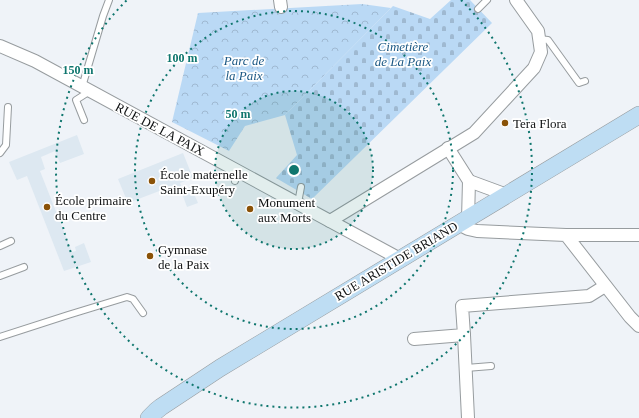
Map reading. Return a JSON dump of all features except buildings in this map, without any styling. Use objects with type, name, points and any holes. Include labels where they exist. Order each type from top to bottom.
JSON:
[{"type":"main road","name":"RUE ARISTIDE BRIAND","points":[[135,418],[152,414],[220,368],[639,115]]},
{"type":"street","points":[[330,221],[474,133],[534,68],[541,52],[538,31],[516,0]]},
{"type":"street","name":"RUE DE LA PAIX","points":[[0,46],[35,61],[86,89],[236,176],[330,221],[400,259]]},
{"type":"street","points":[[448,148],[469,181],[507,195]]},
{"type":"street","points":[[469,181],[463,222],[468,229],[477,231],[566,235],[639,235]]},
{"type":"street","points":[[566,235],[605,286],[639,326]]},
{"type":"street","points":[[468,418],[462,306],[589,296],[605,286]]},
{"type":"street","points":[[414,339],[464,334]]},
{"type":"lane","points":[[84,120],[76,100],[86,89],[103,16],[109,0]]},
{"type":"lane","points":[[478,9],[487,0]]},
{"type":"lane","points":[[539,39],[548,40],[579,83],[585,81]]},
{"type":"lane","points":[[0,153],[6,146],[8,107]]},
{"type":"lane","points":[[291,203],[301,187]]},
{"type":"lane","points":[[0,246],[11,241]]},
{"type":"lane","points":[[0,276],[24,266]]},
{"type":"lane","points":[[0,337],[127,297],[133,299],[143,313]]},
{"type":"lane","points":[[466,368],[492,366]]},
{"type":"shaded area","name":"École primaire du Centre","points":[[77,135],[84,154],[60,163],[55,151],[41,157],[45,169],[40,171],[72,252],[76,251],[75,247],[84,243],[91,262],[64,271],[27,176],[17,180],[9,162]]},
{"type":"shaded area","name":"École maternelle Saint-Exupéry","points":[[183,153],[193,178],[180,183],[183,190],[191,187],[198,203],[187,207],[181,191],[179,192],[175,185],[128,203],[118,179]]},
{"type":"green space","name":"Cimetière de La Paix","points":[[451,0],[470,0],[492,23],[312,199],[276,178],[297,155],[285,115],[393,6],[430,19]]},
{"type":"green space","name":"Parc de la Paix","points":[[362,4],[391,8],[285,115],[245,126],[229,151],[172,122],[198,13]]},
{"type":"place","name":"Tera Flora","points":[[505,123]]},
{"type":"place","name":"École maternelle Saint-Exupéry","points":[[152,181]]},
{"type":"place","name":"École primaire du Centre","points":[[47,207]]},
{"type":"place","name":"Monument aux Morts","points":[[250,209]]},
{"type":"place","name":"Gymnase de la Paix","points":[[150,256]]}]
